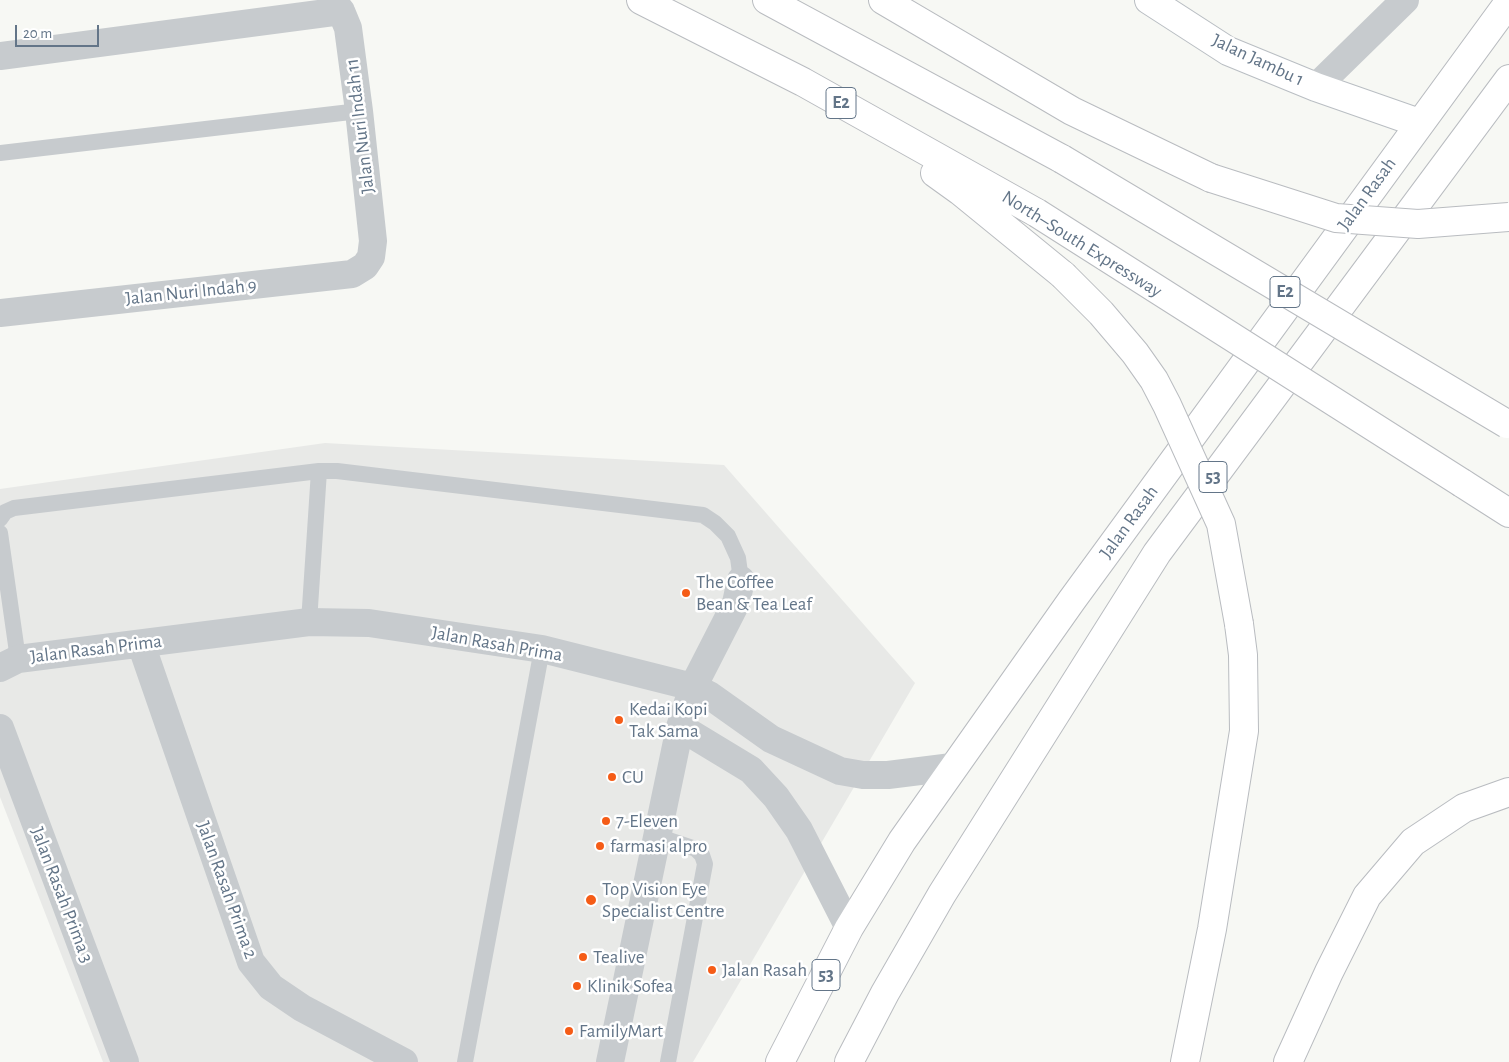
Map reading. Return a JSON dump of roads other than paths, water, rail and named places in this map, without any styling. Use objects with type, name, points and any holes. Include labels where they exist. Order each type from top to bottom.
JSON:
[{"type":"main road","name":"North–South Expressway","points":[[641,0],[803,82],[1037,213],[1509,513]]},
{"type":"main road","name":"E2","points":[[767,0],[1062,158],[1508,425]]},
{"type":"main road","points":[[883,0],[1072,111],[1210,178],[1336,218],[1418,224],[1509,217]]},
{"type":"main road","name":"Jalan Jambu 1","points":[[1149,0],[1228,51],[1316,87],[1419,123]]},
{"type":"main road","name":"Jalan Rasah","points":[[780,1062],[849,928],[902,840],[952,767],[1419,123],[1509,2]]},
{"type":"main road","name":"53","points":[[849,1062],[884,993],[942,894],[1157,553],[1509,78]]},
{"type":"main road","points":[[803,82],[960,190],[1063,275],[1101,313],[1135,353],[1154,380],[1221,524],[1243,655],[1244,731],[1212,929],[1185,1062]]},
{"type":"main road","points":[[1288,1062],[1328,972],[1367,896],[1413,842],[1464,808],[1509,792]]},
{"type":"street","name":"Jalan Jambu 1","points":[[1316,87],[1405,0]]},
{"type":"street","points":[[0,56],[336,6]]},
{"type":"street","name":"Jalan Nuri Indah 11","points":[[336,6],[348,28],[373,241],[371,257]]},
{"type":"street","name":"Jalan Nuri Indah 9","points":[[2,313],[352,274],[365,266],[371,257]]},
{"type":"street","points":[[610,1062],[680,726],[693,687],[736,603],[741,580]]},
{"type":"street","name":"Jalan Rasah Prima","points":[[9,664],[141,644],[309,622],[369,622],[542,649],[693,687],[709,695],[771,738],[840,771],[863,775],[888,775],[952,767]]},
{"type":"street","name":"Jalan Rasah Prima 2","points":[[141,644],[251,962],[271,986],[302,1008],[404,1062]]},
{"type":"street","points":[[680,726],[751,770],[776,797],[799,830],[849,928]]},
{"type":"street","name":"Jalan Rasah Prima 3","points":[[0,728],[125,1062]]},
{"type":"lane","points":[[0,153],[359,111]]},
{"type":"lane","points":[[309,622],[319,471]]},
{"type":"lane","points":[[0,520],[5,512],[14,508],[319,471],[337,471],[703,515],[715,523],[728,536],[738,558],[741,580]]},
{"type":"lane","points":[[0,533],[9,664]]},
{"type":"lane","points":[[465,1062],[542,649]]},
{"type":"lane","points":[[657,836],[696,849],[702,855],[705,864],[668,1062]]},
{"type":"place","name":"The Coffee Bean & Tea Leaf","points":[[686,593]]},
{"type":"place","name":"Kedai Kopi Tak Sama","points":[[619,720]]},
{"type":"place","name":"CU","points":[[612,777]]},
{"type":"place","name":"7-Eleven","points":[[606,821]]},
{"type":"place","name":"farmasi alpro","points":[[600,846]]},
{"type":"place","name":"Top Vision Eye Specialist Centre","points":[[591,900]]},
{"type":"place","name":"Tealive","points":[[583,957]]},
{"type":"place","name":"Jalan Rasah","points":[[712,970]]},
{"type":"place","name":"Klinik Sofea","points":[[577,986]]},
{"type":"place","name":"FamilyMart","points":[[569,1031]]}]
